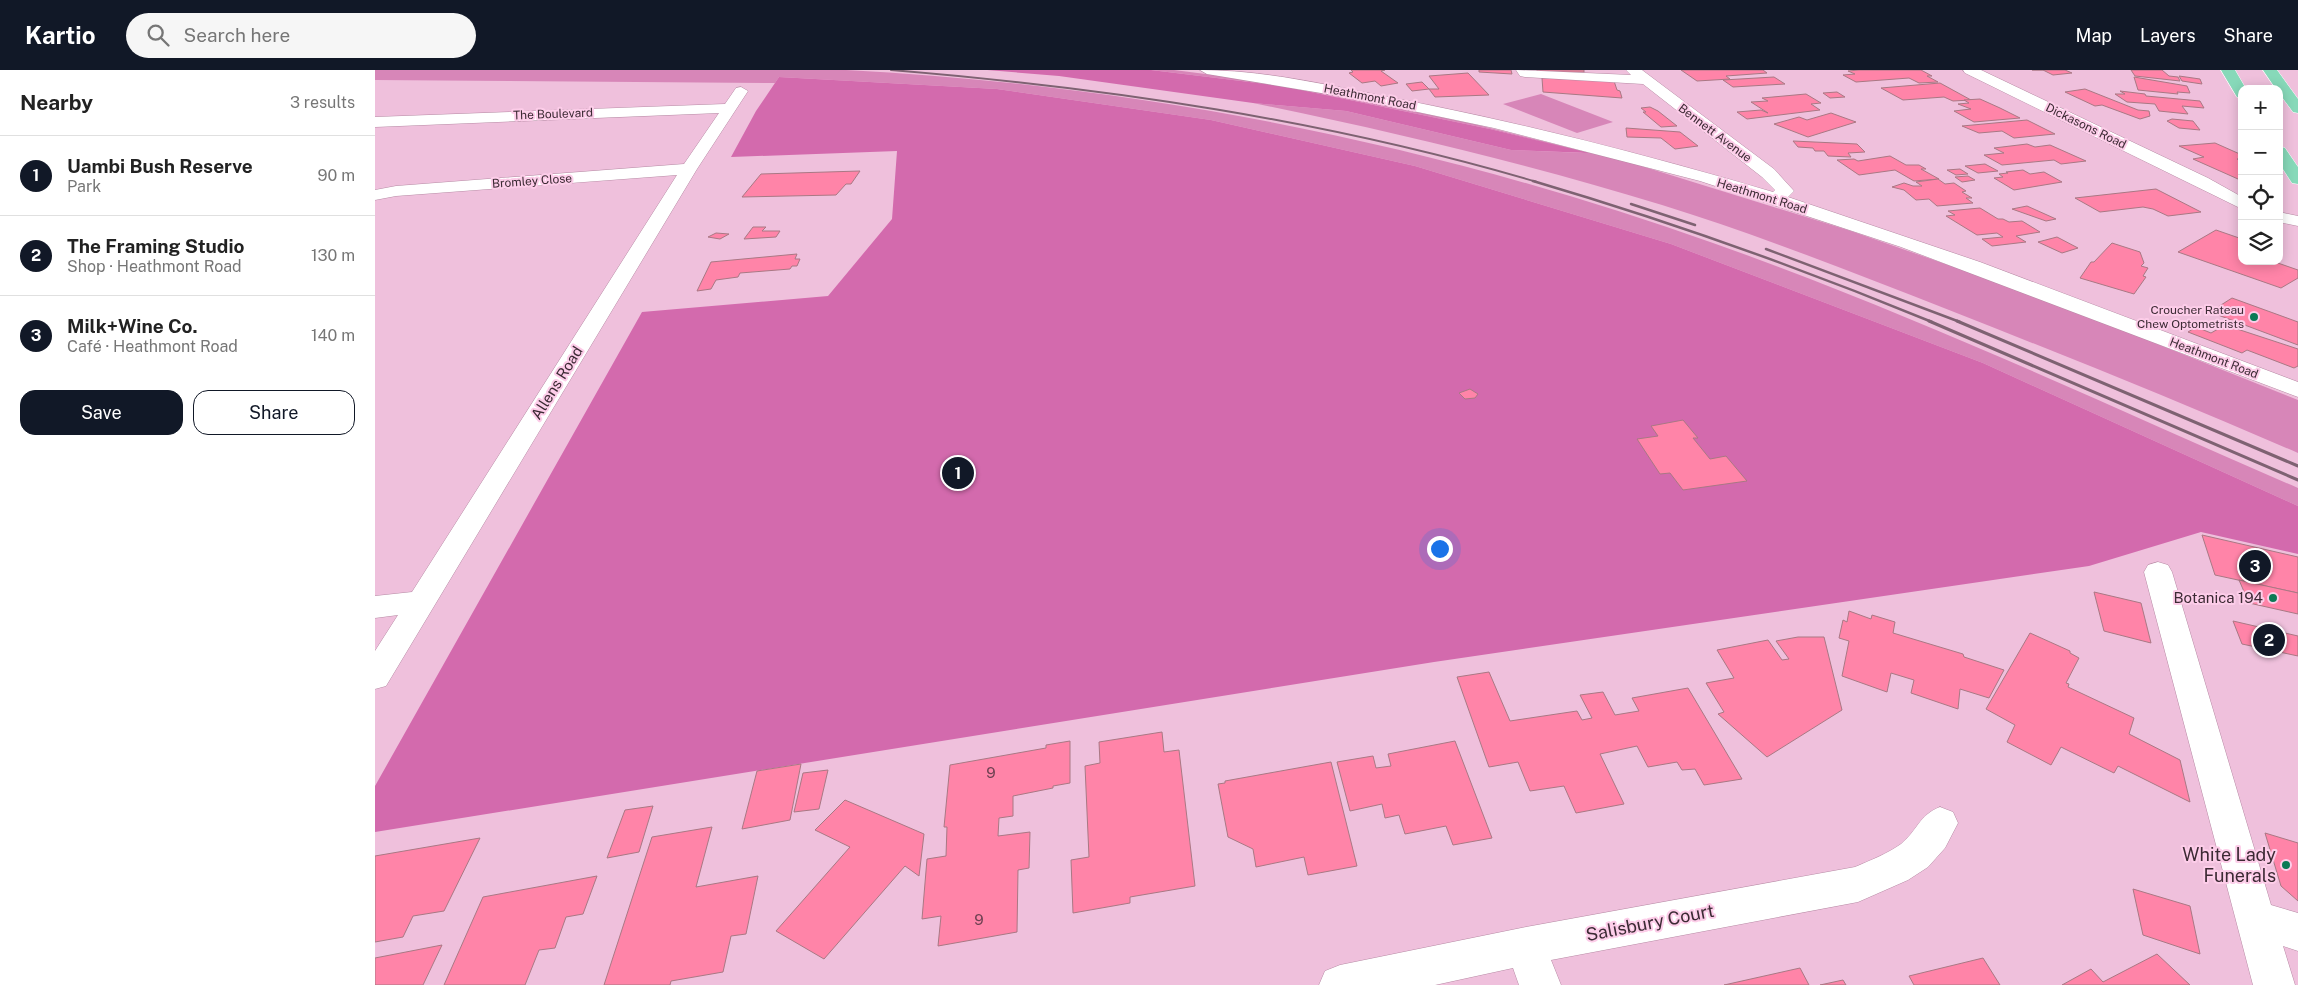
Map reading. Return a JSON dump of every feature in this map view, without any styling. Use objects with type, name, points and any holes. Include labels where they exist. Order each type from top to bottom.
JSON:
[{"type":"main road","points":[[2228,70],[2238,87]]},
{"type":"main road","points":[[2270,70],[2298,109]]},
{"type":"main road","points":[[2283,157],[2298,179]]},
{"type":"street","name":"Heathmont Road","points":[[1207,70],[1298,77],[1554,138],[1662,166],[1775,199],[1902,241],[2035,289],[2298,390]]},
{"type":"street","points":[[1523,70],[1525,73],[1645,80]]},
{"type":"street","name":"Bennett Avenue","points":[[1633,70],[1768,173],[1785,191],[1775,199]]},
{"type":"street","name":"Dickasons Road","points":[[1970,70],[2202,182],[2238,202]]},
{"type":"street","name":"The Boulevard","points":[[375,122],[736,99]]},
{"type":"street","name":"Allens Road","points":[[375,677],[689,169],[736,99]]},
{"type":"street","name":"Bromley Close","points":[[375,195],[396,191],[689,169]]},
{"type":"street","name":"Dickasons Road","points":[[2202,182],[2238,194]]},
{"type":"street","points":[[2283,206],[2298,208]]},
{"type":"street","points":[[2283,218],[2298,221]]},
{"type":"street","points":[[2158,572],[2274,985]]},
{"type":"street","points":[[375,607],[422,601]]},
{"type":"street","name":"Salisbury Court","points":[[1340,985],[1525,946],[1858,884],[1909,862],[1931,841],[1940,823]]},
{"type":"street","points":[[2257,920],[2298,932]]},
{"type":"street","points":[[1525,946],[1540,985]]},
{"type":"shaded area","points":[[375,70],[846,70],[956,78],[1066,89],[1176,105],[1286,125],[1394,149],[1502,176],[1608,208],[1713,243],[1861,299],[2007,360],[2298,488],[2298,506],[1983,363],[1671,244],[1415,166],[1211,120],[997,89],[779,77],[775,83],[375,80]]},
{"type":"shaded area","points":[[987,70],[1151,70],[1282,86],[1490,129],[1589,153],[1511,150],[1346,111],[1253,103],[1059,76]]},
{"type":"shaded area","points":[[1151,70],[1174,70],[1283,84],[1474,124],[1635,164],[1851,231],[2037,296],[2298,400],[2298,453],[2124,380],[1949,310],[1734,229],[1612,190],[1510,162],[1356,125],[1253,103],[1346,111],[1511,150],[1585,153],[1490,129],[1282,86]]},
{"type":"shaded area","points":[[779,77],[997,89],[1211,120],[1415,166],[1671,244],[1983,363],[2298,506],[2298,554],[2201,532],[2089,566],[1434,662],[375,832],[375,786],[642,312],[828,296],[892,219],[897,151],[731,157],[756,111]]},
{"type":"shaded area","points":[[1541,94],[1613,122],[1577,133],[1503,104]]},
{"type":"building","points":[[1351,70],[1385,70],[1381,71],[1398,83],[1381,86],[1375,81],[1362,83],[1349,73],[1353,72]]},
{"type":"building","points":[[1479,70],[1511,70],[1512,74],[1479,72]]},
{"type":"building","points":[[1537,70],[1584,70],[1584,72],[1537,72]]},
{"type":"building","points":[[1681,70],[1763,70],[1767,73],[1726,76],[1730,79],[1697,81]]},
{"type":"building","points":[[1859,70],[1921,70],[1938,82],[1919,83],[1909,78],[1856,82],[1843,75],[1855,74],[1848,71]]},
{"type":"building","points":[[2043,70],[2065,70],[2072,73],[2053,75]]},
{"type":"building","points":[[2131,70],[2162,70],[2169,76],[2178,77],[2180,81],[2135,76]]},
{"type":"building","points":[[1468,73],[1489,95],[1435,97],[1429,89],[1439,89],[1429,76]]},
{"type":"building","points":[[2179,76],[2200,79],[2202,84],[2182,81]]},
{"type":"building","points":[[1774,77],[1785,84],[1733,87],[1723,80]]},
{"type":"building","points":[[2134,77],[2187,86],[2190,93],[2177,92],[2178,94],[2138,90]]},
{"type":"building","points":[[1542,78],[1614,81],[1622,98],[1543,92]]},
{"type":"building","points":[[1422,82],[1429,89],[1412,91],[1406,84]]},
{"type":"building","points":[[1940,83],[1971,100],[1953,101],[1944,97],[1903,100],[1881,88]]},
{"type":"building","points":[[2085,89],[2138,110],[2149,111],[2150,116],[2140,119],[2102,105],[2095,106],[2065,92]]},
{"type":"building","points":[[2120,91],[2145,94],[2146,96],[2200,101],[2204,108],[2182,106],[2188,114],[2159,111],[2155,104],[2127,102],[2115,94],[2125,94]]},
{"type":"building","points":[[1837,92],[1845,97],[1830,98],[1823,93]]},
{"type":"building","points":[[1806,94],[1821,103],[1811,104],[1820,110],[1747,119],[1737,112],[1761,110],[1768,113],[1751,102],[1768,101],[1762,98]]},
{"type":"building","points":[[1980,99],[2020,118],[1974,122],[1954,111],[1971,109],[1958,104],[1969,103],[1964,100]]},
{"type":"building","points":[[1650,107],[1677,126],[1661,127],[1643,112],[1646,112],[1641,108]]},
{"type":"building","points":[[1831,113],[1856,122],[1808,137],[1774,124],[1799,117],[1807,120]]},
{"type":"building","points":[[2172,119],[2193,121],[2200,130],[2179,128],[2167,121]]},
{"type":"building","points":[[2027,120],[2055,134],[2014,138],[2002,131],[1979,133],[1962,126]]},
{"type":"building","points":[[1626,128],[1680,132],[1698,146],[1675,149],[1661,138],[1627,137]]},
{"type":"building","points":[[1793,141],[1857,144],[1865,152],[1848,153],[1851,157],[1828,156],[1824,151],[1798,147]]},
{"type":"building","points":[[2215,143],[2238,153],[2238,179],[2193,159],[2204,157],[2179,146]]},
{"type":"building","points":[[2027,144],[2035,147],[2050,145],[2086,161],[2061,164],[2054,160],[2002,165],[1984,155],[2004,153],[1994,148]]},
{"type":"building","points":[[1890,156],[1906,165],[1919,165],[1926,169],[1921,169],[1939,179],[1914,181],[1895,170],[1859,175],[1837,160],[1854,159],[1858,161]]},
{"type":"building","points":[[1985,164],[1998,171],[1978,173],[1965,166]]},
{"type":"building","points":[[1960,169],[1968,174],[1956,175],[1947,170]]},
{"type":"building","points":[[2023,170],[2030,174],[2044,172],[2062,182],[2014,190],[1994,178],[2003,177],[1999,174],[2008,173],[2006,172]]},
{"type":"building","points":[[860,171],[851,184],[846,184],[836,195],[742,197],[761,174]]},
{"type":"building","points":[[1968,176],[1975,180],[1962,182],[1955,177]]},
{"type":"building","points":[[1938,179],[1945,184],[1954,183],[1966,191],[1962,192],[1972,198],[1966,198],[1973,203],[1937,206],[1929,199],[1916,200],[1904,190],[1892,187],[1904,183],[1922,186],[1916,182]]},
{"type":"building","points":[[2156,189],[2201,212],[2168,216],[2153,209],[2143,207],[2100,212],[2075,198]]},
{"type":"building","points":[[2027,206],[2056,219],[2046,221],[2012,209]]},
{"type":"building","points":[[1980,208],[1998,219],[2009,222],[2022,221],[2040,232],[2016,236],[2026,242],[1992,246],[1982,239],[2003,237],[1997,233],[1977,235],[1946,216],[1955,215],[1948,211]]},
{"type":"building","points":[[753,227],[766,227],[762,231],[780,231],[776,237],[744,239]]},
{"type":"building","points":[[2216,230],[2238,238],[2238,265],[2283,265],[2298,270],[2298,278],[2281,288],[2178,252]]},
{"type":"building","points":[[716,233],[729,234],[720,239],[708,237]]},
{"type":"building","points":[[2057,237],[2078,248],[2062,253],[2038,242]]},
{"type":"building","points":[[2112,243],[2140,252],[2144,263],[2141,266],[2148,268],[2143,276],[2146,277],[2134,294],[2080,278],[2091,262],[2094,262]]},
{"type":"building","points":[[797,254],[795,259],[800,259],[797,266],[792,266],[790,269],[740,273],[738,277],[716,280],[711,289],[697,291],[711,262]]},
{"type":"building","name":"Croucher Rateau Chew Optometrists","points":[[2232,298],[2298,322],[2298,345],[2210,312]]},
{"type":"building","points":[[2225,325],[2298,349],[2298,366],[2294,368],[2247,350],[2242,353],[2188,332],[2196,327],[2211,333]]},
{"type":"building","points":[[1470,389],[1478,394],[1475,398],[1465,399],[1459,393]]},
{"type":"building","points":[[1683,420],[1698,438],[1693,438],[1710,459],[1726,456],[1747,481],[1683,490],[1670,473],[1660,474],[1637,439],[1658,436],[1651,426]]},
{"type":"building","points":[[2202,535],[2298,557],[2298,593],[2215,575]]},
{"type":"building","name":"Botanica 194","points":[[2239,580],[2298,593],[2298,614],[2249,603]]},
{"type":"building","points":[[2094,592],[2141,603],[2151,643],[2104,631]]},
{"type":"building","points":[[1849,611],[1871,619],[1872,615],[1895,622],[1893,633],[1963,654],[1964,657],[2004,670],[1989,698],[1960,689],[1958,709],[1911,693],[1914,680],[1891,673],[1887,692],[1842,676],[1849,641],[1839,638],[1843,620],[1847,622]]},
{"type":"building","points":[[2233,621],[2298,636],[2298,656],[2242,644]]},
{"type":"building","points":[[2030,633],[2070,651],[2070,653],[2079,658],[2066,683],[2069,684],[2068,687],[2134,718],[2129,734],[2180,760],[2190,802],[2118,766],[2114,773],[2061,747],[2051,765],[2007,742],[2015,725],[1986,709]]},
{"type":"building","points":[[1798,637],[1824,637],[1842,710],[1767,757],[1718,714],[1724,712],[1706,683],[1734,678],[1717,650],[1768,640],[1782,660],[1789,659],[1776,641]]},
{"type":"building","points":[[1489,672],[1510,721],[1577,711],[1582,720],[1592,718],[1580,695],[1603,692],[1615,715],[1639,711],[1632,698],[1688,688],[1742,779],[1704,785],[1695,769],[1682,770],[1677,762],[1648,767],[1637,746],[1600,754],[1624,804],[1576,813],[1564,786],[1530,791],[1518,762],[1489,767],[1457,677]]},
{"type":"building","points":[[1162,732],[1164,752],[1179,750],[1195,886],[1130,897],[1130,903],[1073,913],[1071,860],[1089,857],[1085,766],[1100,763],[1099,742]]},
{"type":"building","points":[[1070,741],[1070,783],[1013,796],[1013,816],[999,818],[998,836],[1030,832],[1029,868],[1018,870],[1017,932],[938,946],[941,916],[922,919],[927,859],[946,856],[947,827],[944,827],[950,765],[1046,748],[1046,745]]},
{"type":"building","points":[[1455,741],[1492,838],[1453,845],[1446,826],[1405,834],[1399,815],[1385,818],[1382,804],[1350,811],[1337,762],[1373,756],[1376,768],[1391,766],[1388,754]]},
{"type":"building","points":[[1331,762],[1357,866],[1308,875],[1304,857],[1256,867],[1253,849],[1228,837],[1218,784],[1225,783],[1225,781]]},
{"type":"building","points":[[801,764],[790,820],[742,829],[757,771]]},
{"type":"building","points":[[828,770],[819,809],[794,812],[803,773]]},
{"type":"building","points":[[845,800],[924,834],[919,876],[905,866],[824,959],[776,931],[850,847],[815,830]]},
{"type":"building","points":[[653,806],[639,852],[607,858],[625,810]]},
{"type":"building","points":[[712,827],[696,887],[758,876],[746,934],[731,936],[723,972],[671,981],[670,985],[604,985],[652,837]]},
{"type":"building","name":"White Lady Funerals","points":[[2265,833],[2298,843],[2298,901],[2281,886]]},
{"type":"building","points":[[480,838],[444,911],[413,916],[403,937],[375,942],[375,856]]},
{"type":"building","points":[[597,876],[583,914],[566,917],[555,948],[539,950],[525,985],[444,985],[483,897]]},
{"type":"building","points":[[2133,889],[2190,906],[2200,954],[2143,935]]},
{"type":"building","points":[[442,945],[423,985],[375,985],[375,958]]},
{"type":"building","points":[[2157,954],[2190,985],[2062,985],[2091,969],[2103,982]]},
{"type":"building","points":[[1983,958],[2000,985],[1914,985],[1909,976]]},
{"type":"building","points":[[1800,968],[1809,985],[1724,985]]},
{"type":"building","points":[[1843,980],[1846,985],[1820,985]]},
{"type":"railway","points":[[891,70],[1055,86],[1136,97],[1298,124],[1458,160],[1537,182]]},
{"type":"railway","points":[[1533,181],[1634,212],[1734,246],[1932,322]]},
{"type":"railway","points":[[1631,204],[1695,225]]},
{"type":"railway","points":[[1766,249],[1960,322]]},
{"type":"railway","points":[[1929,321],[2298,480]]},
{"type":"railway","points":[[1957,321],[2298,466]]},
{"type":"place","name":"Croucher Rateau Chew Optometrists","points":[[2254,317]]},
{"type":"place","name":"Uambi Bush Reserve","points":[[958,473]]},
{"type":"place","name":"Milk+Wine Co.","points":[[2255,566]]},
{"type":"place","name":"Botanica 194","points":[[2273,598]]},
{"type":"place","name":"The Framing Studio","points":[[2269,640]]},
{"type":"place","name":"White Lady Funerals","points":[[2286,865]]}]
